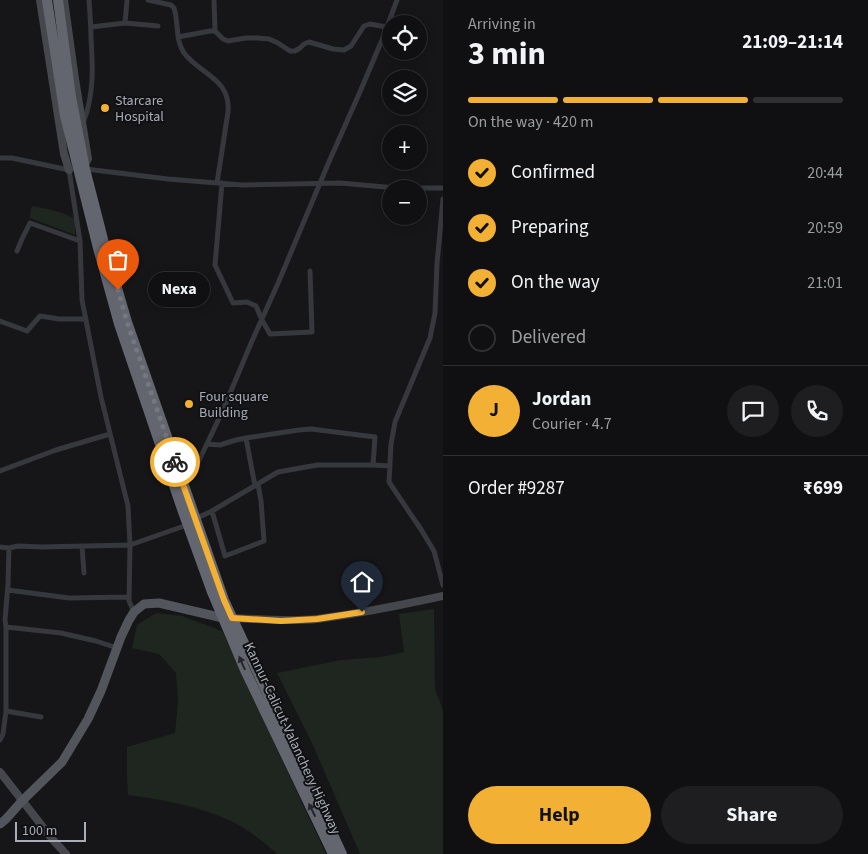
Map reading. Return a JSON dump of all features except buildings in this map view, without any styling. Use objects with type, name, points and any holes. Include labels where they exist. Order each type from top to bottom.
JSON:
[{"type":"highway","name":"Kannur-Calicut-Valanchery Highway","points":[[47,0],[56,28],[85,169],[105,247],[127,322],[180,478],[191,522]]},
{"type":"highway","name":"Kannur-Calicut-Valanchery Highway","points":[[58,0],[56,28],[65,116],[119,324],[191,522],[224,600],[227,618],[249,678],[333,854]]},
{"type":"highway","name":"Kannur-Calicut-Valanchery Highway","points":[[227,618],[342,854]]},
{"type":"main road","points":[[0,824],[62,762],[88,719],[134,612],[144,604],[159,603],[227,618]]},
{"type":"street","points":[[40,0],[56,28],[82,124],[88,159],[85,169],[168,179],[255,185],[340,183],[396,188],[443,188]]},
{"type":"street","points":[[64,0],[56,28],[64,154],[69,170],[80,241],[82,300],[101,397],[128,506],[130,545],[129,601],[134,612]]},
{"type":"street","points":[[82,124],[91,86],[92,61],[89,0]]},
{"type":"street","points":[[126,24],[127,0]]},
{"type":"street","points":[[148,0],[171,5],[174,8],[178,37],[184,53],[222,87],[227,97],[228,112],[220,183],[215,265],[233,304],[247,302],[256,306],[270,334],[312,332],[310,271]]},
{"type":"street","points":[[214,0],[216,31],[223,39],[228,41],[246,38],[269,39],[290,51],[295,51],[309,42],[333,49],[348,49],[364,26],[370,24],[382,26]]},
{"type":"street","points":[[391,15],[397,0]]},
{"type":"street","points":[[91,27],[126,24],[158,26]]},
{"type":"street","points":[[178,37],[216,31]]},
{"type":"street","points":[[180,478],[195,469],[227,402],[382,37]]},
{"type":"street","points":[[0,158],[12,158],[69,170]]},
{"type":"street","points":[[443,200],[438,248],[435,313],[430,338],[395,422],[391,444],[389,482],[434,551],[443,585]]},
{"type":"street","points":[[17,251],[30,224],[80,241]]},
{"type":"street","points":[[0,320],[27,332],[40,316],[59,319],[86,319]]},
{"type":"street","points":[[207,444],[220,445],[246,438],[305,430],[375,437],[373,465]]},
{"type":"street","points":[[0,471],[56,450],[110,434]]},
{"type":"street","points":[[212,511],[226,556],[264,541],[261,501],[246,438]]},
{"type":"street","points":[[0,547],[130,545],[191,522],[278,472],[324,465],[390,466]]},
{"type":"street","points":[[82,546],[84,573]]},
{"type":"street","points":[[0,740],[3,734],[6,711],[5,620],[9,548]]},
{"type":"street","points":[[8,590],[69,598],[129,597]]},
{"type":"street","points":[[227,618],[281,621],[317,619],[443,596]]},
{"type":"street","points":[[6,627],[61,632],[117,648]]},
{"type":"street","points":[[6,711],[41,717]]},
{"type":"street","points":[[0,772],[66,854]]},
{"type":"shaded area","points":[[32,206],[60,212],[75,219],[75,235],[30,218]]},
{"type":"shaded area","points":[[434,609],[435,689],[443,711],[443,854],[360,854],[312,743],[277,673],[341,660],[381,657],[404,652],[399,614]]},
{"type":"shaded area","points":[[156,613],[182,616],[222,631],[326,854],[277,854],[251,832],[220,816],[182,804],[128,795],[127,747],[175,733],[178,702],[176,673],[159,654],[132,648],[137,625]]},
{"type":"way so far","points":[[118,290],[127,322],[175,462]]},
{"type":"place","name":"Starcare Hospital","points":[[105,108]]},
{"type":"place","name":"Nexa","points":[[118,290]]},
{"type":"place","name":"Four square Building","points":[[189,404]]},
{"type":"route","points":[[175,462],[232,618],[281,621],[317,619],[362,612]]}]
